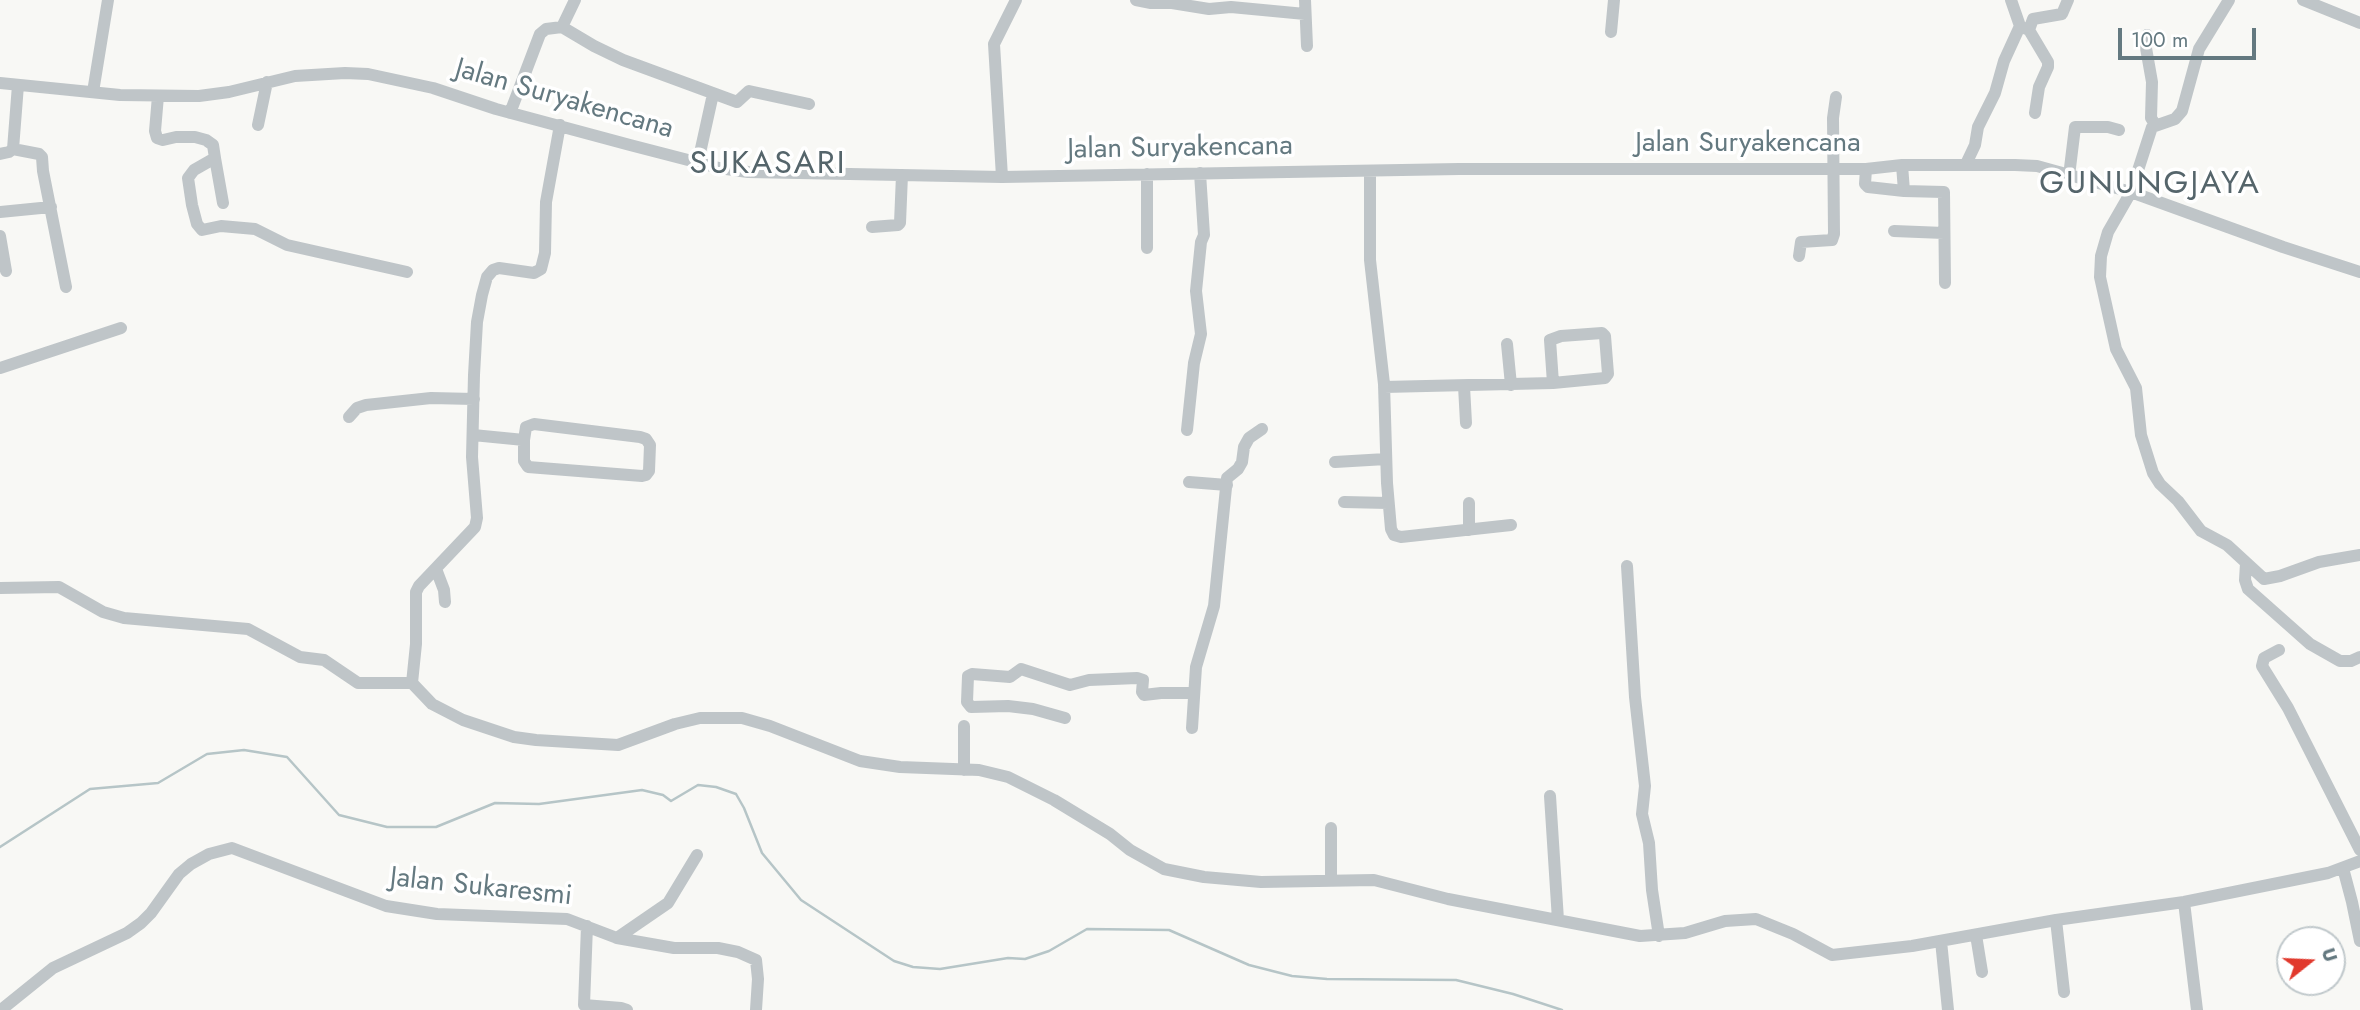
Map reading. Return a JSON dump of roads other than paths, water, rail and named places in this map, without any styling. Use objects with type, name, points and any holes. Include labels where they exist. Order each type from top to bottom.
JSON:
[{"type":"street","points":[[93,92],[108,0]]},
{"type":"street","points":[[562,27],[575,0]]},
{"type":"street","points":[[1002,177],[994,44],[1016,0]]},
{"type":"street","points":[[1136,0],[1209,9],[1231,7],[1305,14]]},
{"type":"street","points":[[1305,0],[1307,46]]},
{"type":"street","points":[[1611,32],[1614,0]]},
{"type":"street","points":[[2011,0],[2025,28],[2048,62],[2039,87],[2035,113]]},
{"type":"street","points":[[1966,164],[1975,145],[1978,127],[1995,93],[2004,61],[2033,19],[2063,13],[2068,0]]},
{"type":"street","points":[[2303,0],[2360,23]]},
{"type":"street","points":[[2155,124],[2175,119],[2182,111],[2199,49],[2224,3]]},
{"type":"street","points":[[510,113],[540,34],[546,29],[562,27],[623,60],[737,102],[750,91],[809,103]]},
{"type":"street","points":[[2147,34],[2146,48],[2152,82],[2151,118],[2155,124]]},
{"type":"street","name":"Jalan Suryakencana","points":[[0,83],[93,92],[209,96],[310,75],[368,74],[433,88],[510,113],[698,162],[748,172],[1002,177],[1703,168],[1834,170],[1966,164],[2037,166],[2131,192],[2360,272]]},
{"type":"street","points":[[258,125],[267,82]]},
{"type":"street","points":[[18,85],[6,151],[41,155],[66,287]]},
{"type":"street","points":[[698,162],[713,94]]},
{"type":"street","points":[[158,96],[155,131],[157,138],[201,138],[213,145],[223,203]]},
{"type":"street","points":[[1799,256],[1801,242],[1832,240],[1834,234],[1833,118],[1836,97]]},
{"type":"street","points":[[2155,124],[2131,192],[2108,232],[2101,256],[2100,277],[2116,349],[2136,388],[2144,448],[2160,484],[2178,501],[2197,528],[2221,541],[2264,579],[2319,562],[2360,555]]},
{"type":"street","points":[[412,683],[416,644],[416,592],[473,531],[477,522],[473,435],[477,321],[487,277],[490,272],[499,268],[536,273],[543,265],[546,202],[560,125]]},
{"type":"street","points":[[2069,176],[2075,127],[2108,127],[2119,130]]},
{"type":"street","points":[[215,158],[194,170],[188,178],[197,224],[202,230],[221,226],[255,229],[287,245],[407,272]]},
{"type":"street","points":[[1902,165],[1904,191]]},
{"type":"street","points":[[1866,169],[1868,187],[1944,192],[1945,283]]},
{"type":"street","points":[[1370,171],[1370,260],[1384,387],[1389,522],[1395,535],[1401,537],[1511,525]]},
{"type":"street","points":[[1187,430],[1194,363],[1201,334],[1196,292],[1204,235],[1200,173]]},
{"type":"street","points":[[1147,174],[1147,248]]},
{"type":"street","points":[[872,227],[900,223],[902,176]]},
{"type":"street","points":[[0,212],[51,207]]},
{"type":"street","points":[[1894,231],[1944,233]]},
{"type":"street","points":[[0,236],[6,271]]},
{"type":"street","points":[[0,368],[121,328]]},
{"type":"street","points":[[1384,387],[1553,383],[1607,377],[1605,336],[1602,333],[1561,336],[1550,340],[1553,383]]},
{"type":"street","points":[[1507,344],[1511,384]]},
{"type":"street","points":[[1464,386],[1466,423]]},
{"type":"street","points":[[349,417],[357,408],[366,405],[432,398],[474,399]]},
{"type":"street","points":[[534,424],[640,437],[650,444],[649,471],[642,476],[528,467],[524,461],[524,440],[526,426],[534,424]]},
{"type":"street","points":[[1192,728],[1196,667],[1214,606],[1229,475],[1238,469],[1242,462],[1244,447],[1249,438],[1262,429]]},
{"type":"street","points":[[473,435],[524,440]]},
{"type":"street","points":[[1335,461],[1386,459]]},
{"type":"street","points":[[1189,482],[1227,485]]},
{"type":"street","points":[[1344,502],[1388,503]]},
{"type":"street","points":[[1469,503],[1469,530]]},
{"type":"street","points":[[2246,563],[2245,580],[2248,589],[2310,643],[2340,661],[2351,661],[2360,657]]},
{"type":"street","points":[[1627,566],[1635,696],[1645,786],[1642,814],[1649,843],[1659,936]]},
{"type":"street","points":[[436,569],[444,590],[445,602]]},
{"type":"street","points":[[0,588],[59,587],[103,612],[124,618],[248,629],[300,657],[324,660],[358,683],[412,683],[432,704],[493,731],[536,740],[620,745],[675,723],[728,716],[770,726],[860,761],[900,767],[997,774],[1021,782],[1097,825],[1130,850],[1164,869],[1205,877],[1261,882],[1384,882],[1448,899],[1625,934],[1659,936],[1685,933],[1725,920],[1756,919],[1793,934],[1832,955],[1851,954],[2184,902],[2255,889],[2343,868],[2360,861]]},
{"type":"street","points":[[2279,650],[2264,659],[2262,666],[2288,708],[2360,850]]},
{"type":"street","points":[[1065,718],[1033,709],[1008,706],[971,708],[967,702],[968,676],[1010,677],[1021,669],[1070,684],[1098,679],[1142,679],[1144,695],[1161,692],[1194,693]]},
{"type":"street","points":[[964,726],[964,770]]},
{"type":"street","points":[[1550,796],[1558,920]]},
{"type":"street","points":[[1331,828],[1331,880]]},
{"type":"street","name":"Jalan Sukaresmi","points":[[1,1010],[53,968],[127,933],[141,923],[179,874],[191,864],[222,849],[237,850],[386,906],[437,914],[567,919],[617,938],[674,948],[718,948],[752,957],[758,968],[756,1010]]},
{"type":"street","points":[[617,938],[668,903],[697,855]]},
{"type":"street","points":[[2343,868],[2360,941]]},
{"type":"street","points":[[2184,902],[2197,1010]]},
{"type":"street","points":[[2056,920],[2064,992]]},
{"type":"street","points":[[587,926],[584,1005],[627,1010]]},
{"type":"street","points":[[1976,935],[1982,972]]},
{"type":"street","points":[[1941,941],[1948,1010]]},
{"type":"waterway","points":[[0,847],[90,789],[158,783],[207,754],[244,750],[287,757],[339,815],[387,827],[436,827],[495,803],[539,804],[642,790],[663,795],[671,801],[698,785],[716,787],[736,794],[762,853],[801,900],[894,961],[913,967],[940,969],[1008,958],[1025,959],[1049,951],[1087,929],[1169,930],[1249,965],[1292,976],[1327,979],[1456,980],[1562,1010]]},
{"type":"district","name":"SUKASARI","points":[[768,165]]},
{"type":"district","name":"GUNUNGJAYA","points":[[2150,185]]}]
